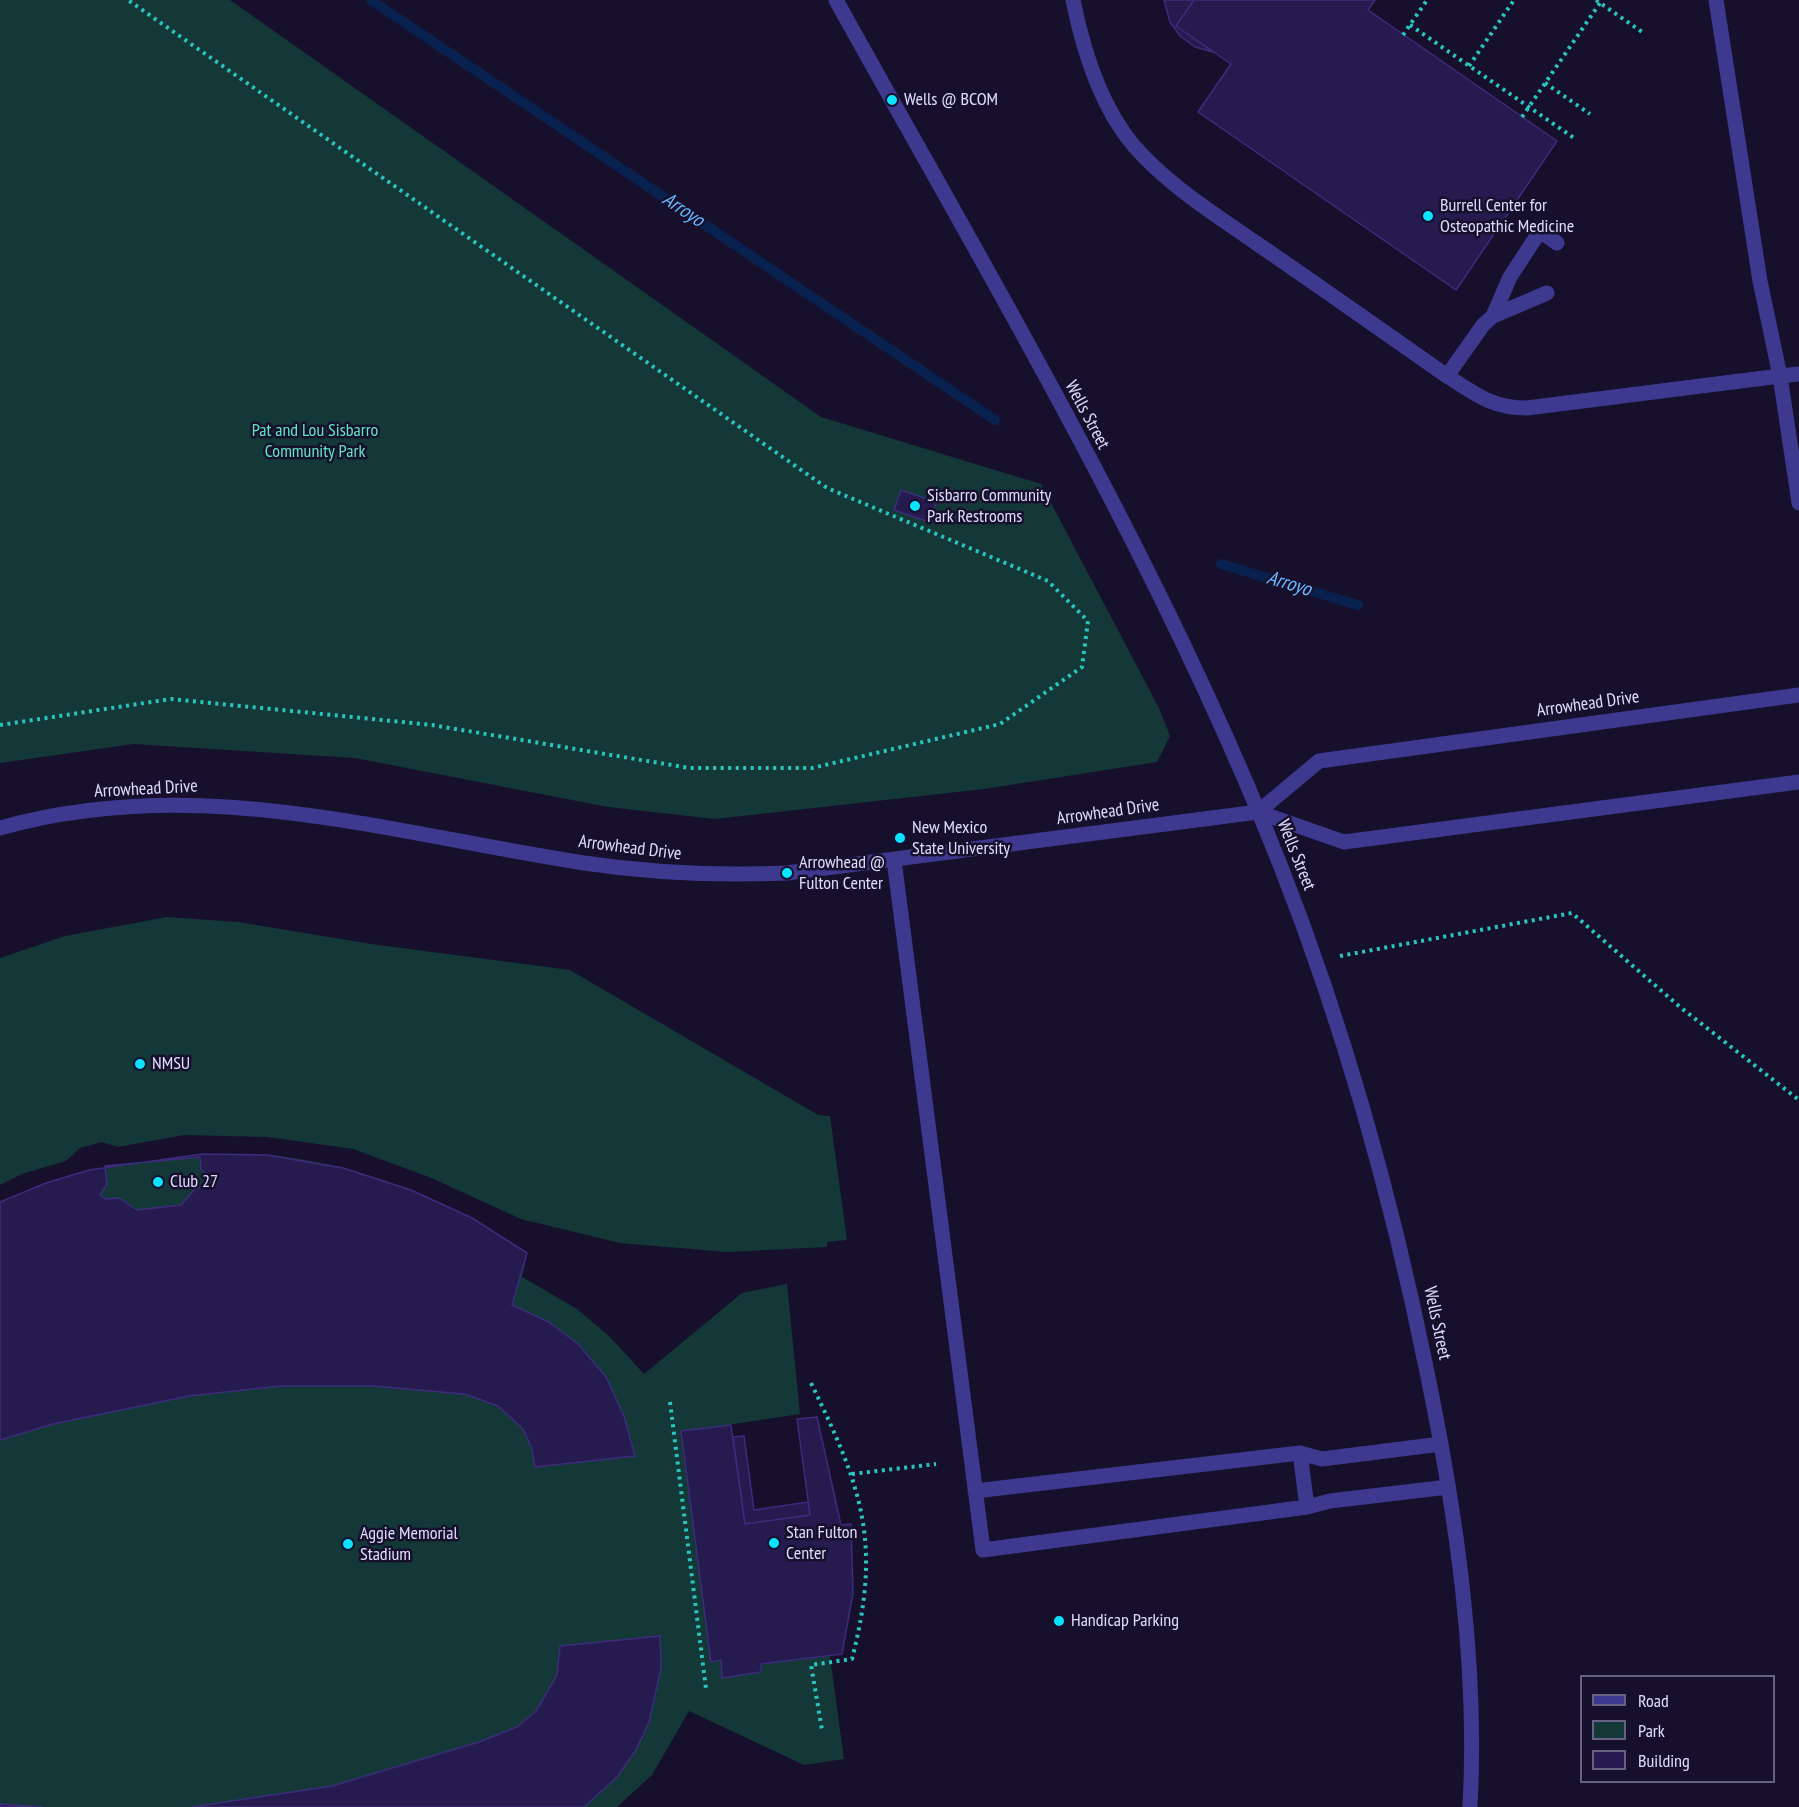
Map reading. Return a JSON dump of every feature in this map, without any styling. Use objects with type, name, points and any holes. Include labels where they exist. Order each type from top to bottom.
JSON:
[{"type":"street","name":"Wells Street","points":[[836,0],[1106,491],[1188,655],[1258,812],[1316,961],[1355,1074],[1385,1186],[1415,1310],[1441,1444],[1469,1675],[1470,1807]]},
{"type":"street","points":[[1073,0],[1090,65],[1109,109],[1133,145],[1163,175],[1218,216],[1478,397],[1504,408],[1527,408],[1799,374]]},
{"type":"street","points":[[1716,0],[1749,212],[1780,376],[1799,503]]},
{"type":"street","points":[[1493,316],[1510,277],[1540,231],[1557,243]]},
{"type":"street","points":[[1447,376],[1483,325],[1493,316],[1547,293]]},
{"type":"street","name":"Arrowhead Drive","points":[[1258,812],[1319,761],[1799,694]]},
{"type":"street","name":"Arrowhead Drive","points":[[0,828],[123,807],[230,806],[336,818],[582,863],[685,874],[787,873],[1258,812],[1344,842],[1799,782]]},
{"type":"street","points":[[894,860],[983,1550],[1307,1507],[1330,1501],[1448,1487]]},
{"type":"street","points":[[975,1491],[1300,1453],[1322,1459],[1441,1444]]},
{"type":"street","points":[[1300,1453],[1307,1507]]},
{"type":"path","points":[[0,724],[171,699],[432,725],[689,768],[812,768],[1000,724],[1082,667],[1088,621],[1048,581],[827,489],[128,0]]},
{"type":"path","points":[[1403,35],[1427,0]]},
{"type":"path","points":[[1469,66],[1514,0]]},
{"type":"path","points":[[1522,117],[1599,1],[1645,34]]},
{"type":"path","points":[[1410,25],[1574,138]]},
{"type":"path","points":[[1545,83],[1590,114]]},
{"type":"path","points":[[1316,961],[1572,913],[1680,1007],[1799,1100]]},
{"type":"path","points":[[811,1383],[852,1474],[865,1533],[866,1584],[861,1623],[852,1659],[811,1665],[822,1730]]},
{"type":"path","points":[[670,1402],[706,1689]]},
{"type":"path","points":[[852,1474],[936,1464]]},
{"type":"green space","name":"Pat and Lou Sisbarro Community Park","points":[[0,0],[230,0],[821,417],[1041,484],[1159,708],[1170,736],[1157,762],[984,789],[715,819],[608,807],[355,758],[133,744],[0,763]]},
{"type":"green space","points":[[167,917],[238,922],[371,944],[570,970],[818,1115],[830,1116],[847,1240],[827,1242],[827,1247],[727,1252],[620,1243],[521,1219],[429,1177],[353,1149],[268,1137],[184,1135],[118,1147],[102,1142],[80,1148],[66,1161],[22,1174],[0,1185],[0,958],[65,936]]},
{"type":"green space","name":"Aggie Memorial Stadium","points":[[202,1154],[259,1154],[302,1159],[337,1167],[403,1188],[466,1217],[527,1253],[522,1277],[577,1309],[609,1336],[644,1374],[742,1293],[787,1284],[800,1414],[681,1432],[711,1662],[721,1660],[722,1678],[761,1672],[761,1664],[830,1656],[844,1759],[804,1765],[689,1711],[652,1775],[617,1807],[0,1807],[0,1202],[46,1183],[89,1170]]},
{"type":"building","points":[[1164,0],[1194,0],[1176,26],[1213,52],[1195,47],[1180,36],[1170,22]]},
{"type":"building","name":"Burrell Center for Osteopathic Medicine","points":[[1194,0],[1375,0],[1368,10],[1557,141],[1456,290],[1198,112],[1231,64],[1176,26]]},
{"type":"building","name":"Sisbarro Community Park Restrooms","points":[[901,490],[936,502],[929,522],[894,510]]},
{"type":"building","points":[[202,1154],[267,1155],[343,1168],[411,1190],[472,1218],[527,1253],[512,1305],[549,1322],[579,1345],[606,1377],[624,1416],[635,1456],[535,1467],[532,1449],[523,1429],[498,1406],[464,1394],[373,1386],[280,1386],[189,1396],[53,1424],[0,1440],[0,1202],[46,1183],[89,1170]]},
{"type":"building","name":"Club 27","points":[[200,1157],[201,1169],[212,1180],[208,1186],[196,1188],[181,1205],[137,1210],[119,1198],[106,1199],[100,1195],[107,1184],[105,1166]]},
{"type":"building","name":"Stan Fulton Center","points":[[817,1417],[841,1525],[851,1524],[853,1593],[842,1654],[761,1664],[761,1672],[722,1678],[721,1660],[711,1662],[681,1431],[731,1425],[745,1524],[810,1515],[797,1419]]},
{"type":"building","points":[[744,1436],[754,1510],[808,1502],[810,1515],[745,1524],[733,1437]]},
{"type":"building","points":[[660,1636],[661,1668],[649,1722],[636,1750],[617,1777],[584,1807],[192,1807],[332,1786],[479,1742],[517,1727],[536,1711],[557,1675],[560,1646]]},
{"type":"building","points":[[0,1804],[42,1807],[0,1807]]},
{"type":"waterway","name":"Arroyo","points":[[371,0],[995,420]]},
{"type":"waterway","name":"Arroyo","points":[[1221,564],[1358,605]]},
{"type":"place","name":"Wells @ BCOM","points":[[892,100]]},
{"type":"place","name":"Burrell Center for Osteopathic Medicine","points":[[1428,216]]},
{"type":"place","name":"Sisbarro Community Park Restrooms","points":[[915,506]]},
{"type":"place","name":"New Mexico State University","points":[[900,838]]},
{"type":"place","name":"Arrowhead @ Fulton Center","points":[[787,873]]},
{"type":"place","name":"NMSU","points":[[140,1064]]},
{"type":"place","name":"Club 27","points":[[158,1182]]},
{"type":"place","name":"Stan Fulton Center","points":[[774,1543]]},
{"type":"place","name":"Aggie Memorial Stadium","points":[[348,1544]]},
{"type":"place","name":"Handicap Parking","points":[[1059,1621]]}]
